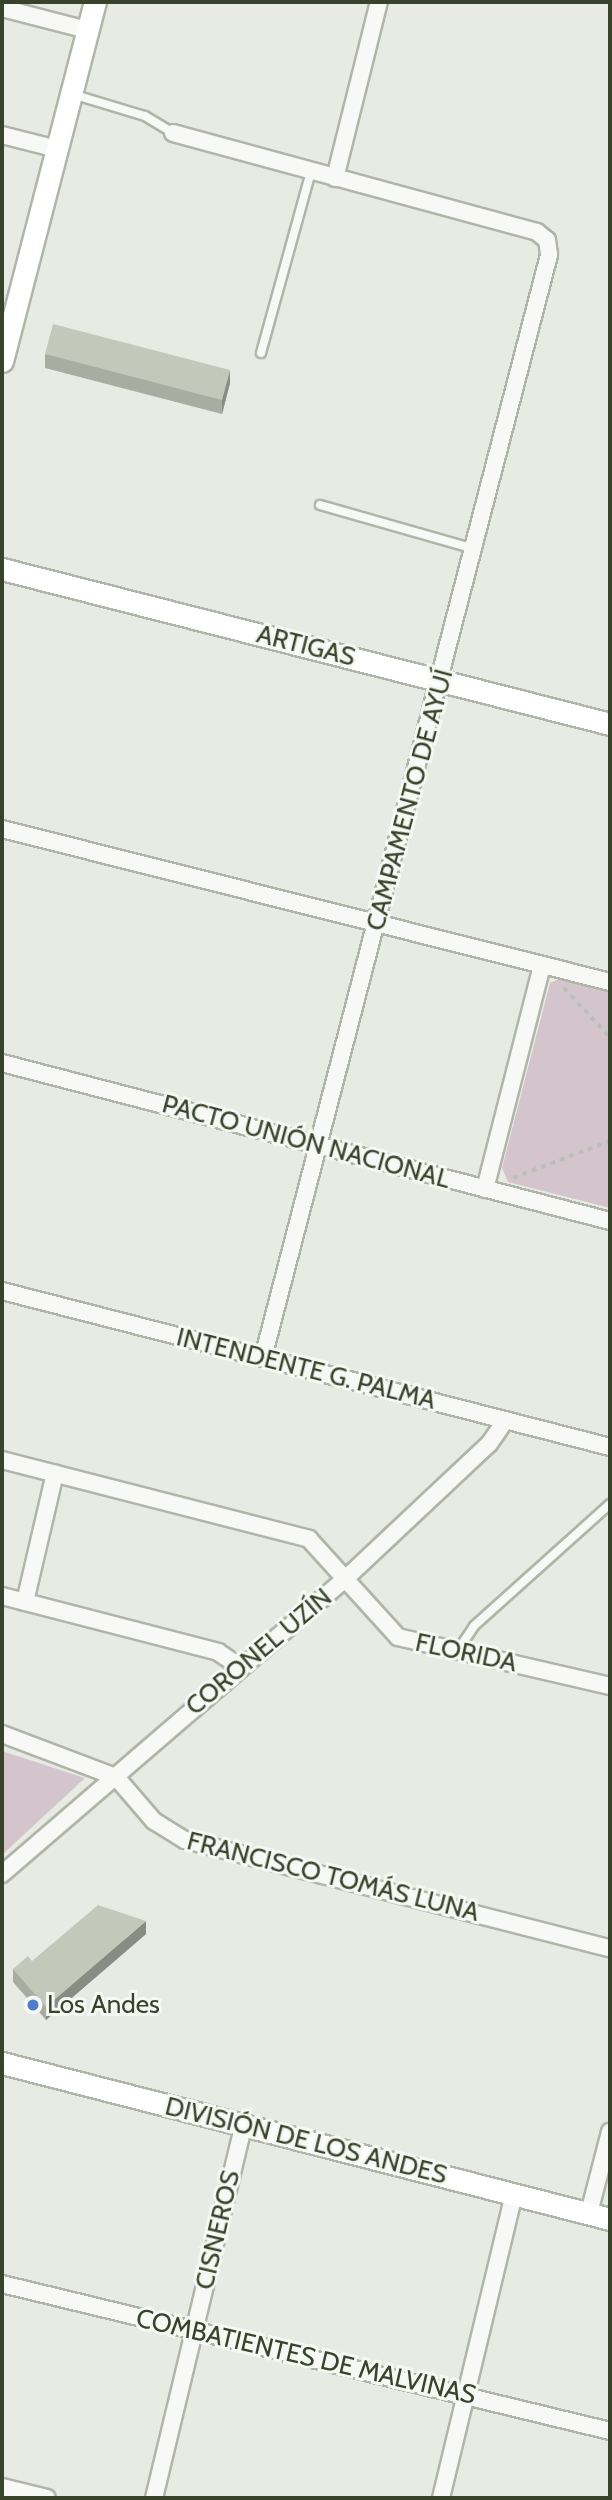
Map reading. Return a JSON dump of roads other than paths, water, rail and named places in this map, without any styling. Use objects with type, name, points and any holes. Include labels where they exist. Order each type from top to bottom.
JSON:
[{"type":"street","points":[[2,361],[94,2]]},
{"type":"street","points":[[173,133],[335,178],[379,2]]},
{"type":"street","points":[[2,8],[87,30]]},
{"type":"street","points":[[2,135],[57,149]]},
{"type":"street","name":"CAMPAMENTO DE AYUÍ","points":[[263,1358],[378,923],[549,255],[547,240],[537,232],[335,178]]},
{"type":"street","name":"ARTIGAS","points":[[2,569],[610,724]]},
{"type":"street","points":[[2,829],[610,982]]},
{"type":"street","points":[[485,1189],[542,965]]},
{"type":"street","name":"PACTO UNIÓN NACIONAL","points":[[2,1063],[610,1220]]},
{"type":"street","name":"INTENDENTE G. PALMA","points":[[2,1291],[610,1447]]},
{"type":"street","name":"CORONEL UZÍN","points":[[2,1874],[116,1777],[239,1666],[344,1580],[489,1444],[506,1420]]},
{"type":"street","name":"FLORIDA","points":[[2,1460],[309,1539],[398,1637],[610,1686]]},
{"type":"street","points":[[25,1602],[55,1472]]},
{"type":"street","points":[[2,1596],[218,1652],[239,1666]]},
{"type":"street","name":"FRANCISCO TOMÁS LUNA","points":[[2,1734],[116,1777],[154,1821],[185,1840],[610,1948]]},
{"type":"street","name":"DIVISIÓN DE LOS ANDES","points":[[2,2063],[600,2216]]},
{"type":"street","name":"CISNEROS","points":[[154,2498],[243,2126]]},
{"type":"street","points":[[600,2216],[610,2132]]},
{"type":"street","points":[[441,2498],[514,2194]]},
{"type":"street","name":"COMBATIENTES DE MALVINAS","points":[[2,2284],[610,2431]]},
{"type":"street","points":[[2,2487],[47,2498]]},
{"type":"lane","points":[[72,94],[145,116],[173,133]]},
{"type":"lane","points":[[261,353],[311,172]]},
{"type":"lane","points":[[320,505],[474,549]]},
{"type":"lane","points":[[458,1650],[474,1626],[610,1504]]},
{"type":"place","name":"Los Andes","points":[[33,2005]]}]
